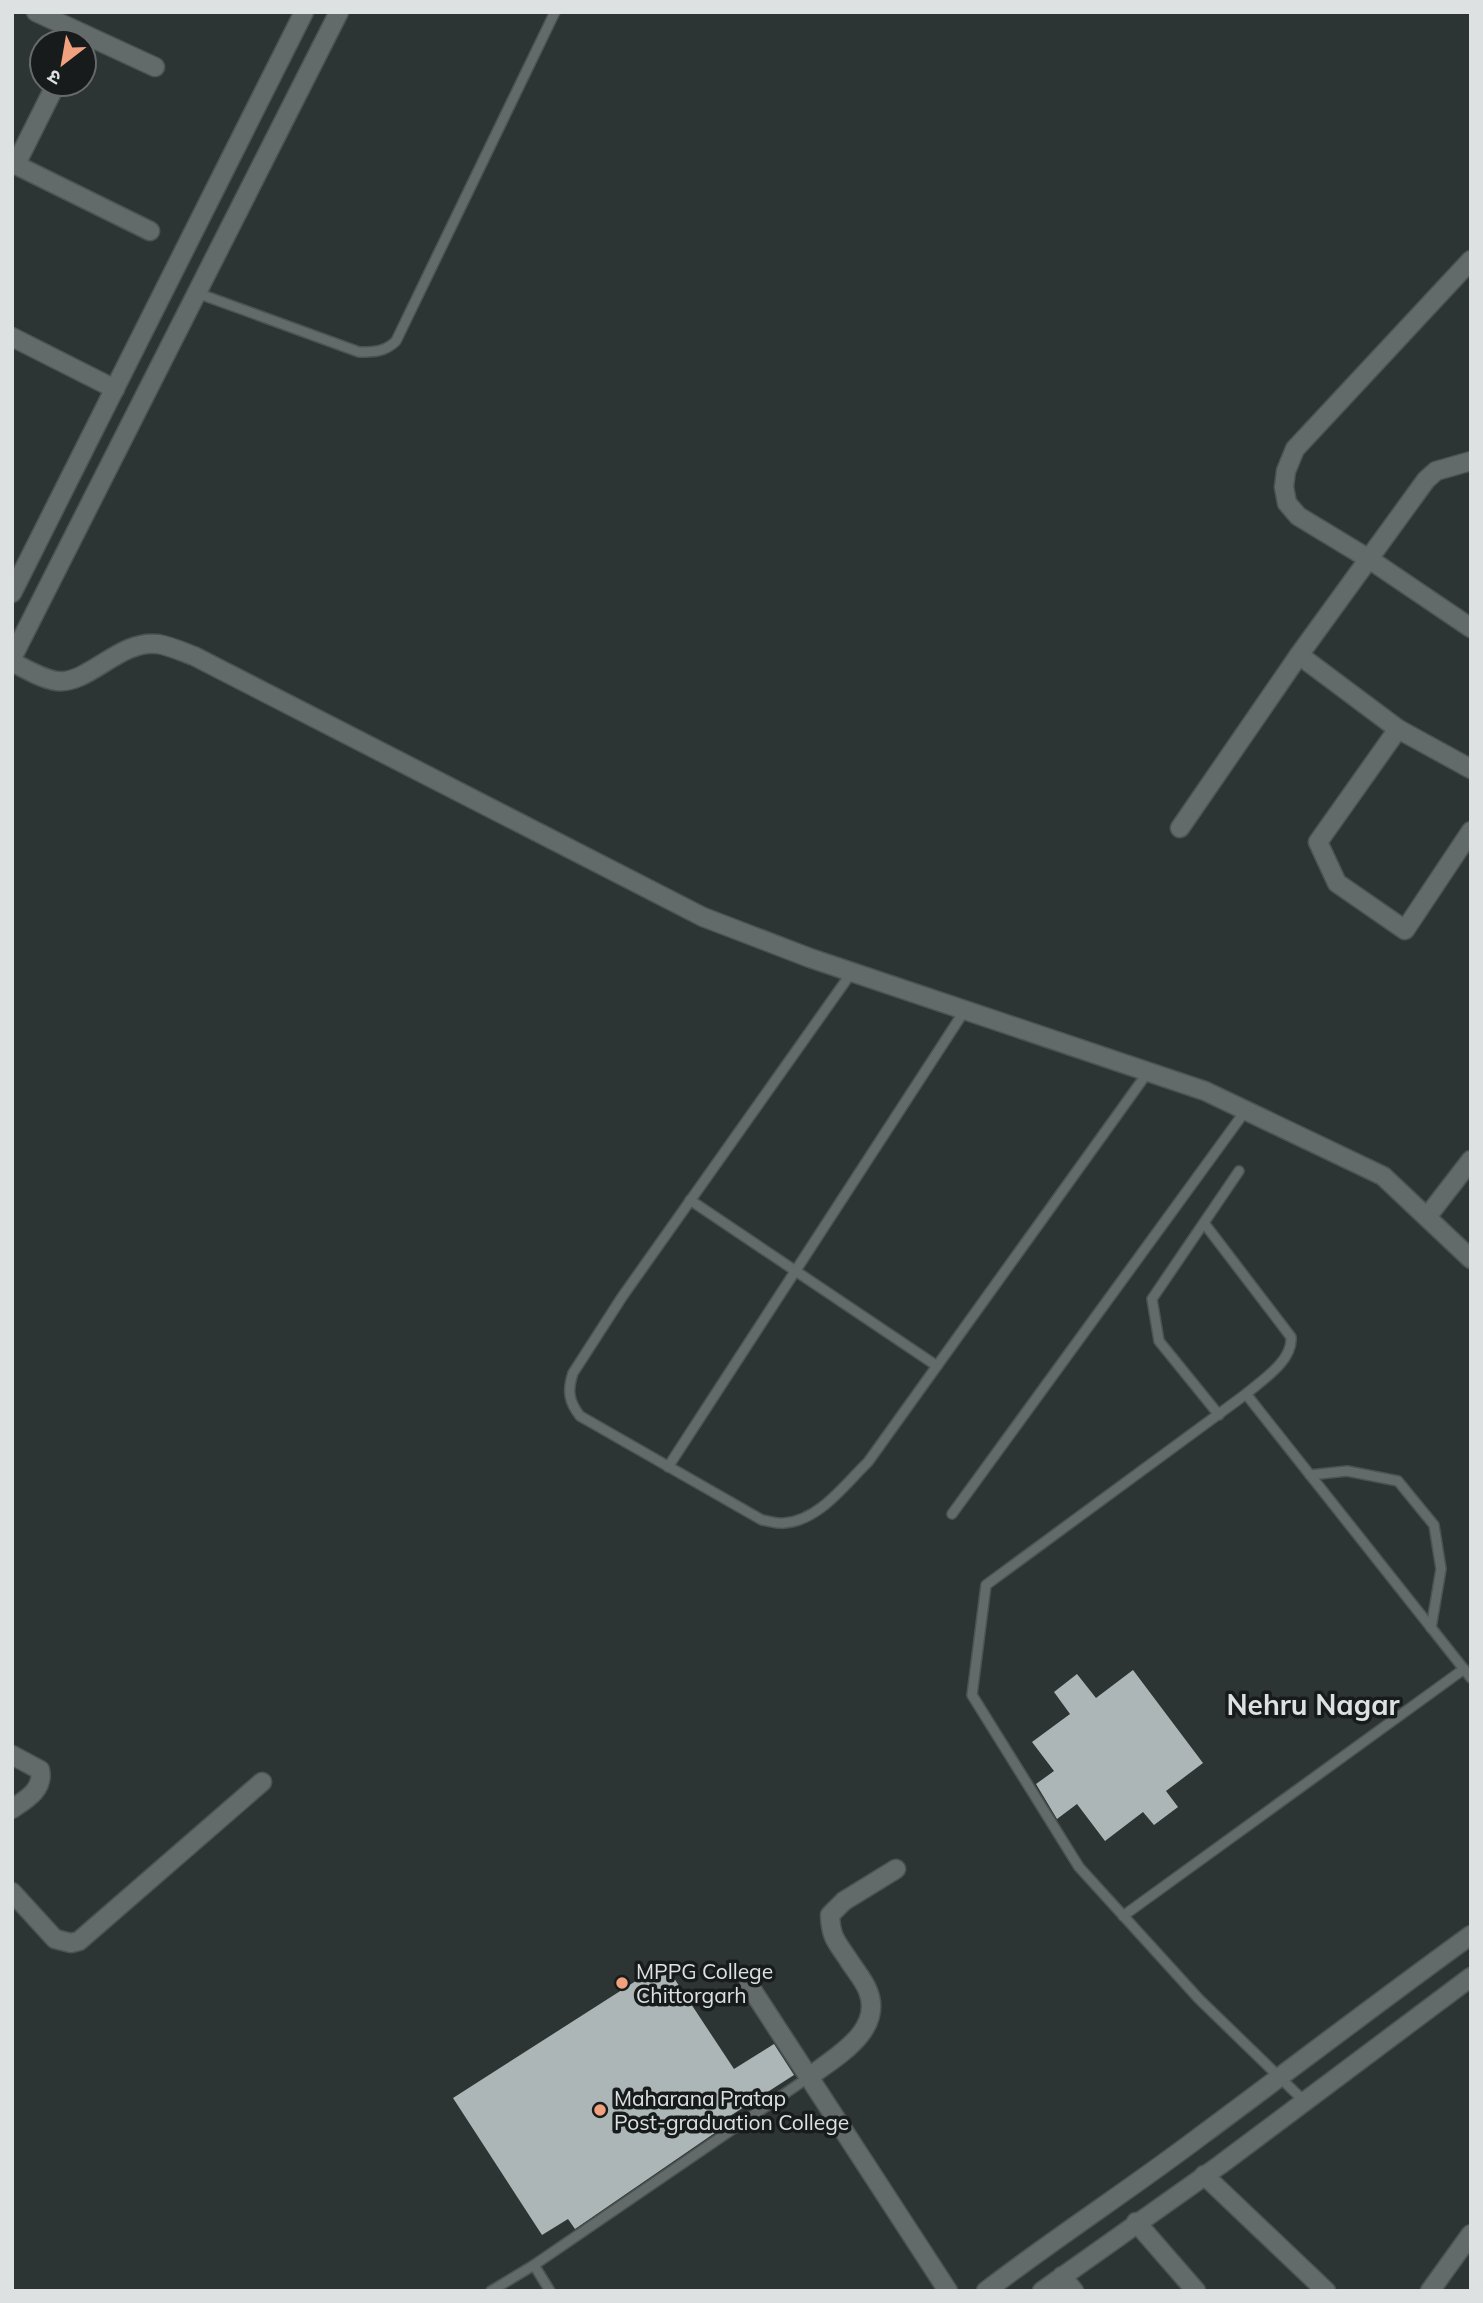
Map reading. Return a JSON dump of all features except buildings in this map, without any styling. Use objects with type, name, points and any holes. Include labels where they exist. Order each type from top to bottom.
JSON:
[{"type":"street","points":[[36,12],[64,28]]},
{"type":"street","points":[[14,587],[304,12]]},
{"type":"street","points":[[339,12],[12,660],[56,681],[67,681],[139,645],[157,644],[194,656],[703,917],[852,972],[1205,1091],[1246,1110],[1383,1176],[1471,1259]]},
{"type":"street","points":[[98,44],[155,67]]},
{"type":"street","points":[[49,98],[14,164],[150,231]]},
{"type":"street","points":[[1471,260],[1296,449],[1286,471],[1284,487],[1287,503],[1298,516],[1369,559],[1471,628]]},
{"type":"street","points":[[12,337],[115,389]]},
{"type":"street","points":[[1180,828],[1299,655],[1426,480],[1436,471],[1471,461]]},
{"type":"street","points":[[1299,655],[1398,729],[1469,763]]},
{"type":"street","points":[[1398,729],[1318,842],[1337,883],[1405,930],[1471,831]]},
{"type":"street","points":[[1427,1217],[1471,1160]]},
{"type":"street","points":[[12,1755],[40,1770],[41,1778],[37,1789],[12,1809]]},
{"type":"street","points":[[12,1892],[55,1939],[71,1943],[79,1941],[262,1783]]},
{"type":"street","points":[[809,2077],[859,2037],[867,2024],[871,2007],[868,1990],[831,1934],[830,1915],[844,1901],[897,1869]]},
{"type":"street","points":[[986,2291],[1041,2248],[1200,2137],[1471,1935]]},
{"type":"street","points":[[1042,2291],[1471,1977]]},
{"type":"street","points":[[749,1985],[948,2291]]},
{"type":"street","points":[[1204,2175],[1326,2291]]},
{"type":"street","points":[[1136,2222],[1196,2291]]},
{"type":"street","points":[[1430,2291],[1469,2241]]},
{"type":"street","points":[[1062,2276],[1074,2291]]},
{"type":"lane","points":[[197,293],[359,352],[388,349],[396,341],[555,12]]},
{"type":"lane","points":[[852,972],[622,1297],[573,1373],[569,1385],[569,1397],[580,1416],[762,1520],[783,1524],[800,1520],[818,1510],[868,1462],[1148,1072]]},
{"type":"lane","points":[[668,1467],[965,1010]]},
{"type":"lane","points":[[952,1514],[1246,1110]]},
{"type":"lane","points":[[1219,1415],[1159,1341],[1152,1299],[1240,1171]]},
{"type":"lane","points":[[691,1200],[937,1366]]},
{"type":"lane","points":[[1204,1223],[1291,1337],[1290,1350],[1285,1359],[1219,1415],[986,1585],[972,1695],[1079,1867],[1199,1999],[1303,2100]]},
{"type":"lane","points":[[1246,1394],[1471,1678]]},
{"type":"lane","points":[[1310,1475],[1348,1471],[1398,1481],[1434,1525],[1441,1569],[1431,1628]]},
{"type":"lane","points":[[1123,1916],[1464,1669]]},
{"type":"lane","points":[[491,2291],[534,2265],[809,2077]]},
{"type":"lane","points":[[534,2265],[550,2291]]},
{"type":"place","name":"MPPG College Chittorgarh","points":[[622,1983]]},
{"type":"place","name":"Maharana Pratap Post-graduation College","points":[[600,2110]]},
{"type":"district","name":"Nehru Nagar","points":[[1313,1704]]}]
